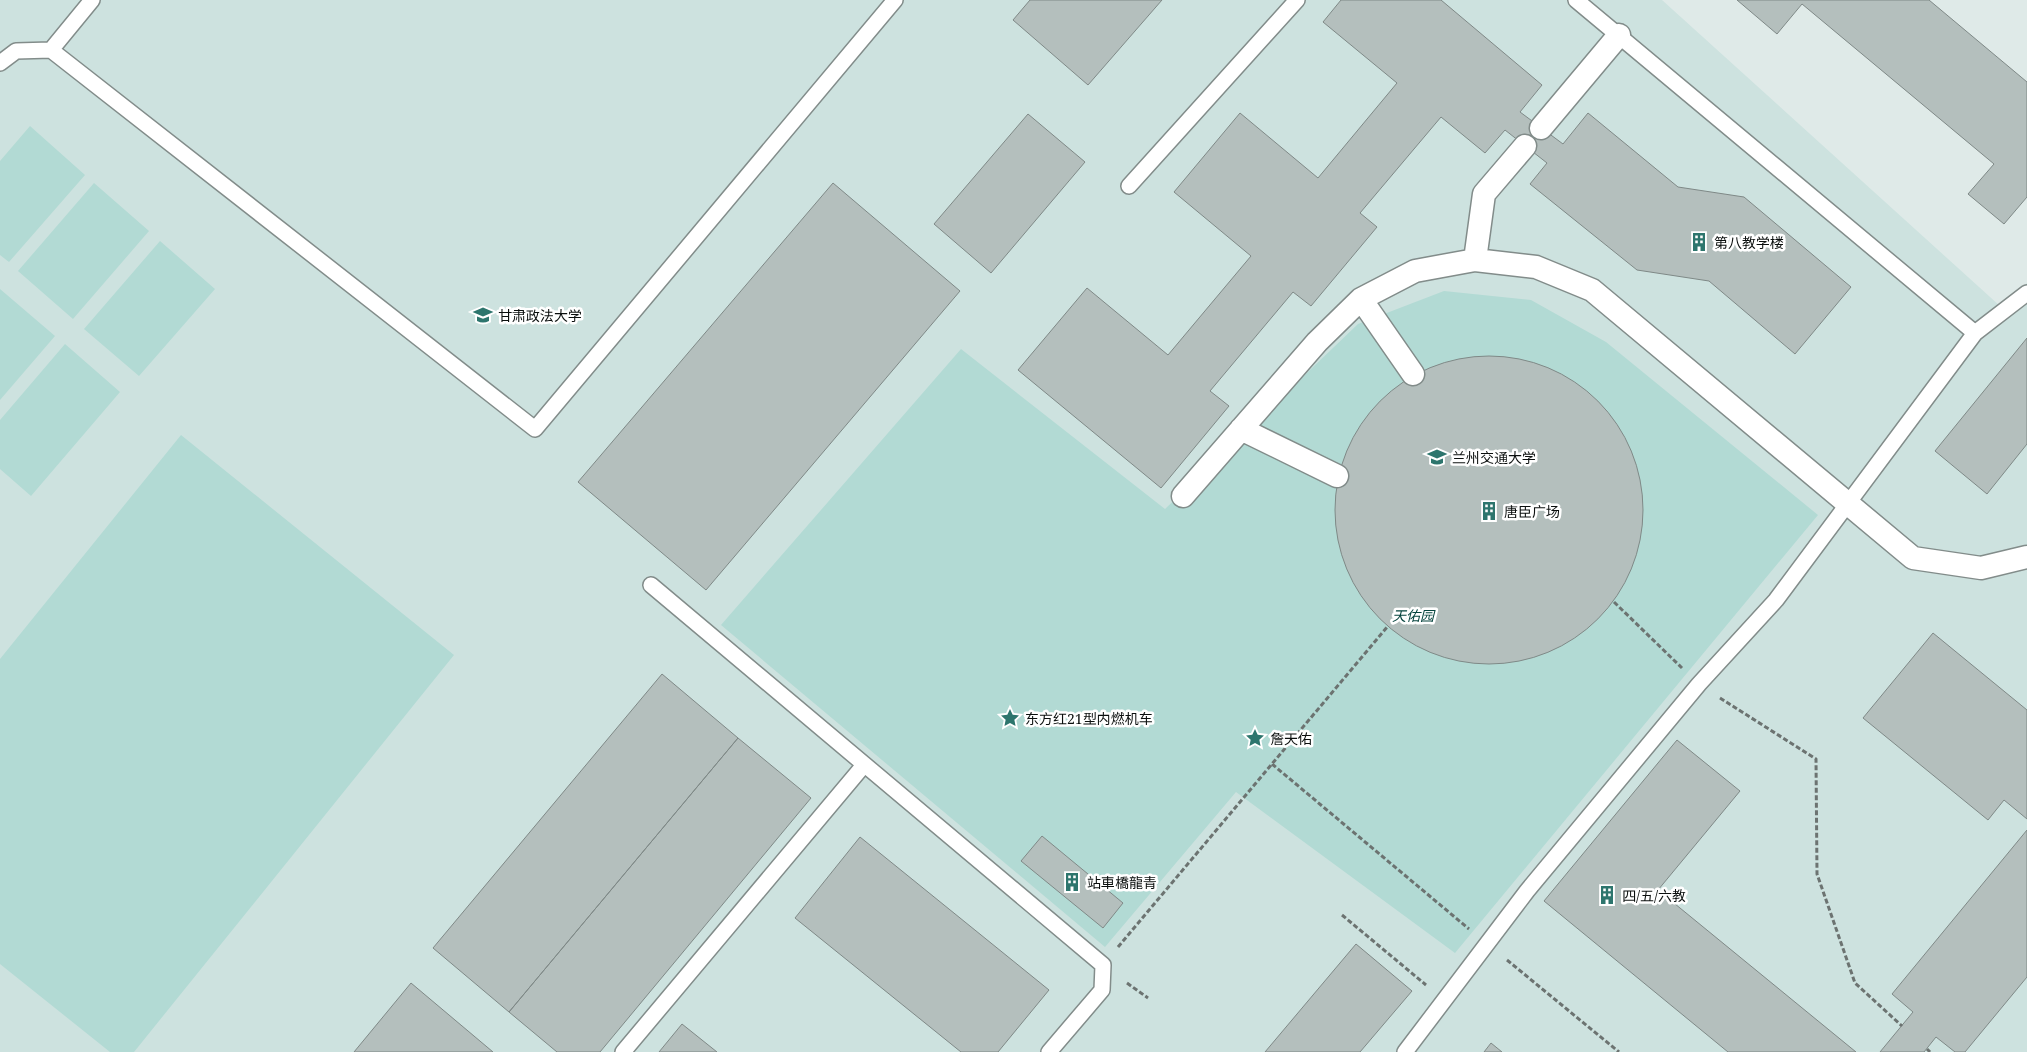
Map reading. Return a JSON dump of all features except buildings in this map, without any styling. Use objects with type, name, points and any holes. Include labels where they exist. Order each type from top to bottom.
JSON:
[{"type":"street","points":[[1540,128],[1619,35]]},
{"type":"street","points":[[1475,260],[1484,194],[1525,146]]},
{"type":"street","points":[[1183,496],[1317,342],[1361,299],[1415,271],[1475,260],[1536,266],[1592,290],[1913,558],[1981,568],[2027,558]]},
{"type":"street","points":[[1361,299],[1413,374]]},
{"type":"street","points":[[1241,429],[1337,476]]},
{"type":"lane","points":[[51,50],[92,0]]},
{"type":"lane","points":[[0,63],[16,51],[51,50],[535,429],[895,0]]},
{"type":"lane","points":[[1129,186],[1297,0]]},
{"type":"lane","points":[[1576,0],[1975,333]]},
{"type":"lane","points":[[1405,1052],[1527,891],[1699,684],[1776,600],[1975,333],[2027,293]]},
{"type":"lane","points":[[651,585],[1103,965],[1102,990],[1049,1052]]},
{"type":"lane","points":[[623,1052],[864,765]]},
{"type":"path","points":[[1614,602],[1699,684],[1816,759],[1817,874],[1855,983],[1902,1026]]},
{"type":"path","points":[[1103,965],[1388,626]]},
{"type":"path","points":[[1272,764],[1619,1052]]},
{"type":"path","points":[[1342,915],[1444,1000]]},
{"type":"shaded area","name":"兰州交通大学","points":[[0,0],[1662,0],[2000,306],[2027,283],[2027,1052],[0,1052]]},
{"type":"green space","points":[[30,126],[85,175],[9,262],[0,255],[0,161]]},
{"type":"green space","points":[[94,183],[149,231],[73,319],[18,271]]},
{"type":"green space","points":[[160,241],[215,289],[139,376],[84,329]]},
{"type":"green space","points":[[0,289],[55,336],[0,400]]},
{"type":"green space","name":"天佑园","points":[[1444,291],[1531,300],[1606,342],[1818,515],[1455,953],[1236,792],[1105,947],[721,625],[961,349],[1165,509],[1358,324]]},
{"type":"green space","points":[[65,344],[120,392],[31,496],[0,469],[0,420]]},
{"type":"green space","points":[[181,435],[454,655],[134,1052],[110,1052],[0,964],[0,659]]},
{"type":"place","name":"第八教学楼","points":[[1699,242]]},
{"type":"place","name":"甘肃政法大学","points":[[483,315]]},
{"type":"place","name":"兰州交通大学","points":[[1437,457]]},
{"type":"place","name":"唐臣广场","points":[[1489,511]]},
{"type":"place","name":"东方红21型内燃机车","points":[[1010,718]]},
{"type":"place","name":"詹天佑","points":[[1255,738]]},
{"type":"place","name":"站車橋龍青","points":[[1072,882]]},
{"type":"place","name":"四/五/六教","points":[[1607,895]]}]
